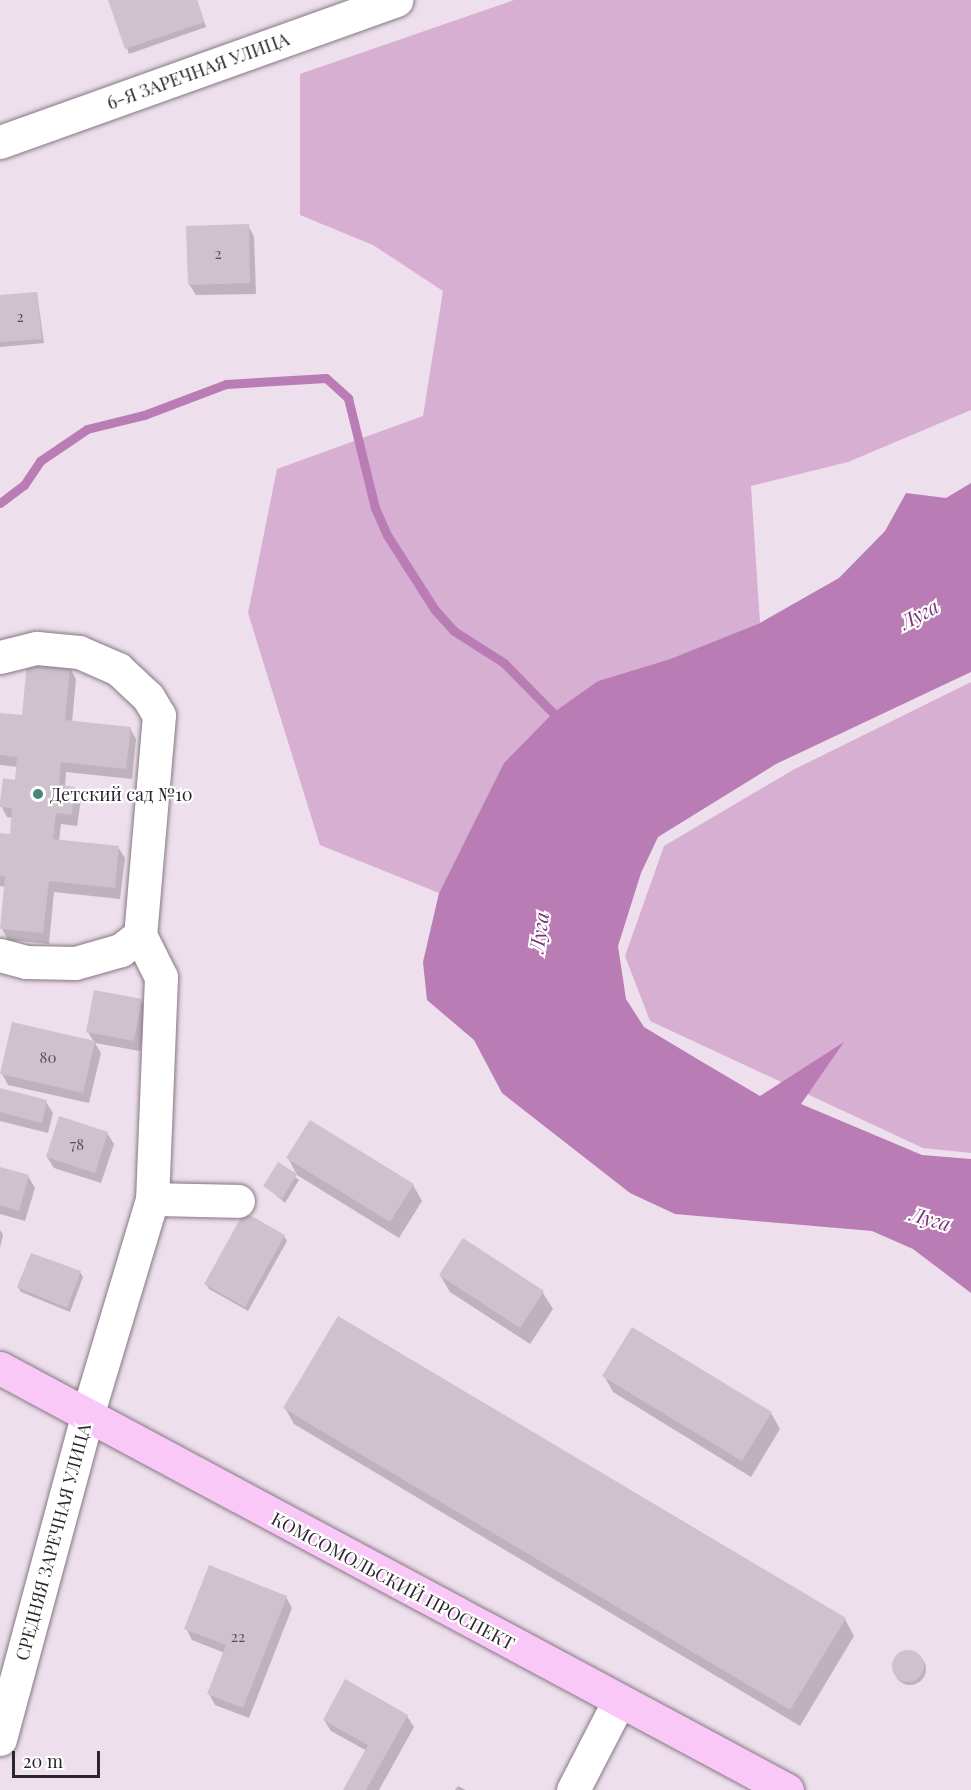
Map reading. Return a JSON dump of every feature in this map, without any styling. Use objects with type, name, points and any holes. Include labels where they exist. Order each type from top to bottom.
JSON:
[{"type":"main road","name":"КОМСОМОЛЬСКИЙ ПРОСПЕКТ","points":[[0,1368],[618,1703],[787,1790]]},
{"type":"street","name":"6-Я ЗАРЕЧНАЯ УЛИЦА","points":[[0,142],[396,0]]},
{"type":"street","points":[[0,657],[37,648],[79,652],[118,669],[148,697],[159,715],[140,935],[121,950],[75,963],[26,962],[0,955]]},
{"type":"street","name":"СРЕДНЯЯ ЗАРЕЧНАЯ УЛИЦА","points":[[0,1739],[87,1416],[152,1199],[161,977],[140,935]]},
{"type":"street","points":[[152,1199],[238,1201]]},
{"type":"street","points":[[573,1790],[618,1703]]},
{"type":"shaded area","points":[[514,0],[971,0],[971,410],[848,462],[751,486],[760,623],[670,659],[598,681],[464,843],[439,893],[320,845],[248,613],[277,469],[423,416],[443,291],[373,245],[300,215],[300,74]]},
{"type":"shaded area","points":[[971,682],[971,1153],[923,1148],[650,1021],[625,956],[664,846],[793,770]]},
{"type":"water","name":"Луга","points":[[971,483],[971,672],[776,764],[658,837],[641,873],[618,946],[626,999],[644,1027],[760,1096],[844,1042],[801,1104],[922,1155],[971,1159],[971,1293],[913,1249],[872,1231],[675,1214],[630,1193],[502,1093],[474,1040],[427,1000],[423,962],[439,893],[504,763],[553,713],[598,681],[670,659],[760,623],[839,578],[885,531],[906,493],[946,498]]},
{"type":"building","points":[[108,0],[197,0],[204,22],[125,49]]},
{"type":"building","points":[[249,224],[250,283],[188,285],[186,226]]},
{"type":"building","points":[[37,292],[42,339],[0,342],[0,295]]},
{"type":"building","name":"Детский сад №10","points":[[27,662],[70,667],[65,720],[131,727],[126,769],[61,762],[59,785],[75,787],[72,815],[56,813],[53,839],[119,846],[115,888],[49,881],[43,933],[0,929],[5,877],[0,876],[0,833],[10,834],[12,808],[0,807],[0,802],[3,778],[15,780],[17,757],[0,755],[0,713],[22,715]]},
{"type":"building","points":[[94,990],[142,999],[134,1041],[86,1032]]},
{"type":"building","points":[[12,1022],[95,1041],[83,1093],[0,1074]]},
{"type":"building","points":[[0,1088],[47,1100],[42,1123],[0,1112]]},
{"type":"building","points":[[59,1116],[108,1132],[95,1173],[46,1157]]},
{"type":"building","points":[[310,1120],[414,1184],[390,1222],[286,1158]]},
{"type":"building","points":[[278,1162],[297,1174],[282,1199],[263,1186]]},
{"type":"building","points":[[0,1167],[29,1175],[19,1211],[0,1205]]},
{"type":"building","points":[[244,1212],[285,1235],[245,1307],[204,1284]]},
{"type":"building","points":[[463,1238],[544,1291],[520,1328],[439,1275]]},
{"type":"building","points":[[31,1253],[81,1271],[67,1308],[17,1287]]},
{"type":"building","points":[[338,1316],[846,1618],[790,1710],[283,1408]]},
{"type":"building","points":[[632,1327],[772,1412],[742,1461],[602,1376]]},
{"type":"building","points":[[209,1565],[287,1596],[243,1708],[207,1694],[226,1645],[184,1629]]},
{"type":"building","points":[[908,1650],[920,1654],[924,1666],[920,1678],[908,1682],[896,1678],[892,1666],[896,1654]]},
{"type":"building","points":[[345,1679],[408,1715],[366,1790],[343,1790],[368,1745],[323,1720]]},
{"type":"waterway","points":[[0,503],[24,485],[40,461],[87,429],[144,415],[226,384],[326,378],[348,398],[375,508],[387,535],[435,610],[454,631],[504,663],[560,720]]},
{"type":"place","name":"Детский сад №10","points":[[38,794]]}]
